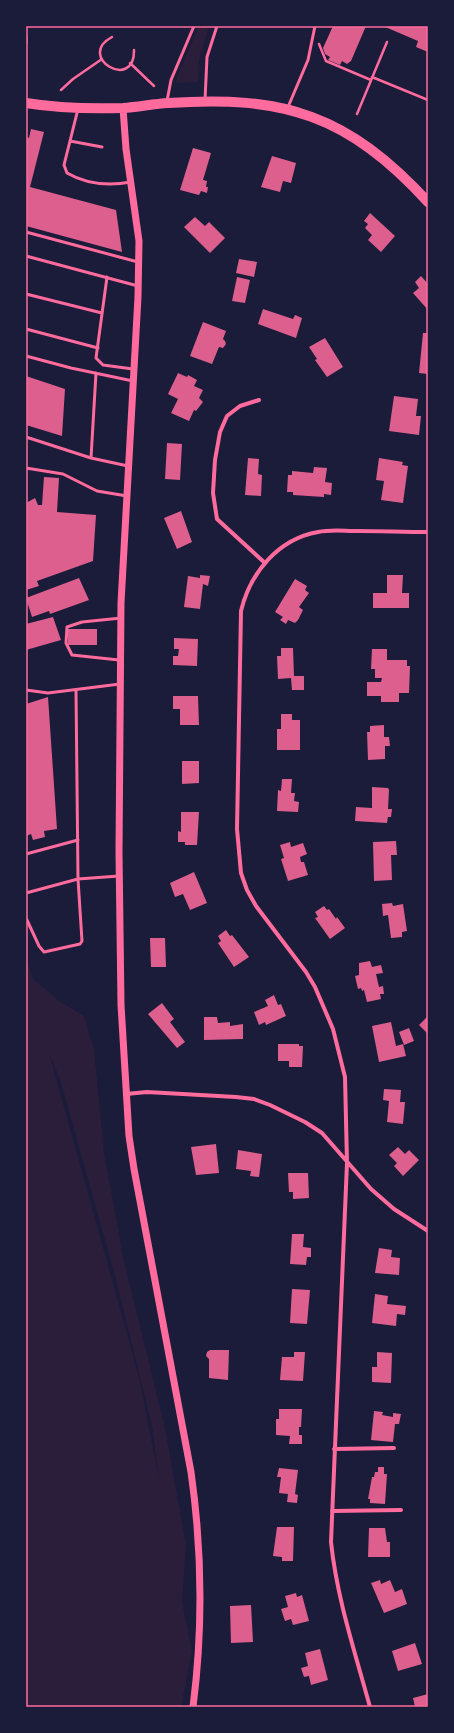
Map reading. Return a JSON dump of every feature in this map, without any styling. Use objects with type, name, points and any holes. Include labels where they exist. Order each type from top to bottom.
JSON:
[{"type":"main road","points":[[26,103],[47,107],[123,108],[205,102],[246,103],[302,112],[328,123],[368,146],[391,164],[428,202]]},
{"type":"street","points":[[123,108],[139,241],[139,262],[121,618],[119,876],[121,1005],[126,1094],[134,1169],[191,1472],[197,1514],[199,1642],[193,1707]]},
{"type":"street","points":[[259,400],[240,406],[227,416],[220,432],[215,460],[213,493],[217,519],[265,563]]},
{"type":"street","points":[[370,1707],[346,1624],[334,1574],[331,1542],[347,1163],[345,1077],[333,1029],[320,998],[306,972],[256,906],[247,890],[241,873],[237,829],[241,611],[251,583],[265,563],[274,554],[292,541],[327,530],[428,532]]},
{"type":"street","points":[[126,1094],[147,1092],[254,1099],[292,1115],[316,1130],[332,1143],[347,1163],[371,1189],[394,1209],[428,1231]]},
{"type":"street","points":[[334,1449],[394,1448]]},
{"type":"street","points":[[332,1511],[401,1510]]},
{"type":"lane","points":[[166,104],[171,80],[194,26]]},
{"type":"lane","points":[[205,102],[208,57],[217,26]]},
{"type":"lane","points":[[288,109],[308,60],[314,28]]},
{"type":"lane","points":[[26,36],[26,43]]},
{"type":"lane","points":[[78,107],[64,165],[67,173],[77,179],[114,185],[131,182]]},
{"type":"lane","points":[[70,141],[102,147]]},
{"type":"lane","points":[[26,232],[139,262]]},
{"type":"lane","points":[[26,256],[138,286]]},
{"type":"lane","points":[[107,278],[96,358],[102,365],[134,369]]},
{"type":"lane","points":[[26,294],[102,313]]},
{"type":"lane","points":[[26,329],[98,348]]},
{"type":"lane","points":[[26,356],[133,381]]},
{"type":"lane","points":[[91,458],[96,373]]},
{"type":"lane","points":[[26,437],[91,458],[128,466]]},
{"type":"lane","points":[[26,468],[63,474],[97,491],[127,496]]},
{"type":"lane","points":[[120,660],[72,655],[66,643],[67,627],[82,622],[121,618]]},
{"type":"lane","points":[[26,690],[48,693],[120,684]]},
{"type":"lane","points":[[26,918],[39,946],[44,952],[80,944],[82,937],[78,879],[76,690]]},
{"type":"lane","points":[[26,854],[78,840]]},
{"type":"lane","points":[[26,893],[78,879],[119,876]]},
{"type":"path","points":[[314,28],[326,61],[428,100]]},
{"type":"path","points":[[112,37],[107,40],[101,48],[102,59],[108,67],[114,69],[124,68],[130,63],[134,56],[134,50]]},
{"type":"path","points":[[357,114],[387,42]]},
{"type":"path","points":[[61,90],[73,79],[102,59]]},
{"type":"path","points":[[130,63],[154,86]]},
{"type":"shaded area","points":[[199,26],[209,26],[199,60],[198,82],[176,83],[177,77]]},
{"type":"shaded area","points":[[26,958],[33,979],[59,1001],[84,1016],[94,1049],[104,1153],[124,1261],[165,1428],[186,1545],[182,1602],[192,1651],[181,1707],[26,1707]],"holes":[[[49,1053],[60,1079],[114,1272],[152,1426],[159,1479],[139,1377]]]},
{"type":"building","points":[[333,26],[366,26],[351,61],[347,64],[342,61],[340,65],[328,60],[330,57],[325,54],[323,48]]},
{"type":"building","points":[[383,26],[428,26],[428,52],[416,47],[418,41]]},
{"type":"building","points":[[31,129],[44,132],[30,187],[116,210],[122,252],[26,226],[26,137],[29,138]]},
{"type":"building","points":[[193,148],[211,153],[203,180],[207,181],[207,193],[201,191],[199,195],[180,190]]},
{"type":"building","points":[[272,156],[296,163],[291,183],[283,181],[280,192],[261,187]]},
{"type":"building","points":[[370,213],[395,236],[381,252],[368,240],[372,235],[365,228],[368,224],[364,221]]},
{"type":"building","points":[[195,217],[205,226],[209,222],[225,238],[210,253],[184,227]]},
{"type":"building","points":[[239,259],[257,262],[254,277],[236,273]]},
{"type":"building","points":[[421,276],[428,284],[428,310],[413,293],[419,288],[415,282]]},
{"type":"building","points":[[237,277],[250,280],[245,303],[232,301]]},
{"type":"building","points":[[263,309],[293,319],[295,315],[302,318],[296,338],[258,324]]},
{"type":"building","points":[[203,322],[226,331],[223,339],[226,344],[223,348],[219,347],[212,364],[190,356]]},
{"type":"building","points":[[423,333],[428,333],[428,374],[419,373]]},
{"type":"building","points":[[325,338],[343,367],[327,377],[315,360],[317,359],[309,347]]},
{"type":"building","points":[[178,373],[187,377],[188,375],[197,380],[194,386],[203,390],[199,398],[203,402],[196,411],[194,410],[189,421],[171,413],[178,399],[168,394]]},
{"type":"building","points":[[26,376],[65,389],[62,436],[26,425]]},
{"type":"building","points":[[394,396],[418,399],[416,416],[421,416],[419,435],[389,431]]},
{"type":"building","points":[[167,443],[182,444],[180,480],[165,479]]},
{"type":"building","points":[[248,458],[259,459],[258,474],[262,475],[261,496],[245,495]]},
{"type":"building","points":[[379,458],[403,462],[402,465],[408,466],[403,503],[381,500],[384,481],[376,480]]},
{"type":"building","points":[[314,467],[327,468],[325,482],[332,483],[331,495],[324,494],[324,497],[293,495],[293,492],[287,492],[288,475],[292,475],[292,471],[313,473]]},
{"type":"building","points":[[44,477],[59,478],[57,512],[96,515],[93,561],[37,581],[39,586],[26,590],[26,503],[35,498],[38,505],[42,505]]},
{"type":"building","points":[[181,511],[192,542],[177,549],[164,518]]},
{"type":"building","points":[[200,575],[210,576],[208,586],[203,584],[200,609],[184,607],[188,576],[200,578]]},
{"type":"building","points":[[387,575],[403,575],[402,593],[409,593],[409,608],[373,608],[373,593],[387,593]]},
{"type":"building","points":[[79,578],[89,600],[50,614],[49,611],[32,617],[26,598]]},
{"type":"building","points":[[295,579],[307,586],[305,590],[309,593],[299,607],[303,610],[298,620],[295,623],[288,620],[286,624],[280,620],[283,617],[275,612]]},
{"type":"building","points":[[53,617],[61,640],[26,650],[26,624]]},
{"type":"building","points":[[68,629],[97,629],[97,645],[68,645]]},
{"type":"building","points":[[174,638],[198,639],[197,666],[173,665],[173,656],[178,656],[179,649],[174,649]]},
{"type":"building","points":[[281,648],[293,648],[294,676],[304,676],[304,690],[292,690],[291,678],[278,679],[277,656],[281,656]]},
{"type":"building","points":[[372,649],[387,649],[387,660],[407,660],[407,666],[410,666],[409,693],[399,693],[399,702],[381,702],[381,696],[367,696],[367,682],[381,682],[382,678],[375,678],[375,669],[371,669]]},
{"type":"building","points":[[173,696],[198,696],[199,725],[180,725],[180,709],[173,709]]},
{"type":"building","points":[[48,697],[57,829],[44,831],[45,837],[33,840],[31,834],[26,836],[26,704]]},
{"type":"building","points":[[281,714],[292,714],[292,720],[300,720],[300,750],[277,750],[277,729],[281,729]]},
{"type":"building","points":[[384,725],[384,737],[389,737],[390,746],[385,746],[385,759],[368,760],[367,732],[370,732],[370,726]]},
{"type":"building","points":[[182,761],[199,761],[199,783],[182,784]]},
{"type":"building","points":[[282,779],[292,779],[291,793],[295,793],[294,801],[299,802],[298,812],[277,811],[278,790],[281,791]]},
{"type":"building","points":[[372,787],[388,788],[389,790],[388,809],[392,809],[391,817],[388,817],[387,823],[355,821],[356,807],[372,808]]},
{"type":"building","points":[[181,812],[199,812],[197,845],[185,845],[185,842],[178,842],[178,831],[181,832]]},
{"type":"building","points":[[396,841],[397,855],[391,855],[392,880],[374,881],[373,842]]},
{"type":"building","points":[[290,842],[291,847],[303,843],[307,854],[300,857],[301,862],[304,862],[308,875],[288,881],[281,859],[284,858],[280,845]]},
{"type":"building","points":[[194,872],[207,903],[190,910],[183,894],[175,897],[170,883]]},
{"type":"building","points":[[392,903],[393,906],[403,904],[407,931],[402,932],[402,937],[391,938],[388,915],[383,916],[382,904]]},
{"type":"building","points":[[324,906],[327,910],[329,909],[336,919],[337,917],[345,928],[330,939],[315,918],[318,917],[315,912]]},
{"type":"building","points":[[226,930],[230,936],[232,935],[249,957],[234,967],[218,943],[221,941],[218,936]]},
{"type":"building","points":[[150,938],[165,938],[166,967],[151,967]]},
{"type":"building","points":[[370,961],[372,967],[381,965],[383,973],[376,974],[379,987],[383,986],[384,994],[380,994],[381,999],[367,1002],[364,990],[362,991],[361,988],[358,989],[355,976],[359,975],[359,963]]},
{"type":"building","points":[[274,995],[278,1005],[281,1004],[286,1016],[266,1025],[265,1022],[259,1025],[254,1012],[268,1006],[265,1000]]},
{"type":"building","points":[[162,1003],[174,1019],[170,1022],[185,1042],[177,1048],[148,1014]]},
{"type":"building","points":[[428,1016],[428,1034],[419,1025]]},
{"type":"building","points":[[204,1017],[217,1017],[218,1023],[230,1022],[230,1026],[243,1024],[243,1039],[204,1040]]},
{"type":"building","points":[[391,1022],[396,1046],[403,1044],[406,1056],[379,1062],[372,1026]]},
{"type":"building","points":[[409,1028],[414,1041],[404,1045],[399,1032]]},
{"type":"building","points":[[278,1044],[299,1044],[299,1046],[303,1046],[302,1067],[289,1067],[289,1061],[278,1061]]},
{"type":"building","points":[[384,1089],[401,1090],[400,1102],[405,1102],[403,1124],[387,1122],[389,1101],[383,1100]]},
{"type":"building","points":[[216,1144],[219,1173],[196,1175],[191,1147]]},
{"type":"building","points":[[398,1147],[405,1154],[409,1150],[419,1160],[403,1176],[394,1166],[397,1163],[389,1155]]},
{"type":"building","points":[[238,1150],[262,1154],[259,1177],[250,1176],[251,1171],[236,1169]]},
{"type":"building","points":[[288,1173],[308,1173],[309,1198],[293,1199],[293,1192],[289,1192]]},
{"type":"building","points":[[292,1234],[304,1234],[303,1247],[311,1248],[311,1257],[307,1257],[306,1265],[290,1264]]},
{"type":"building","points":[[379,1248],[392,1250],[391,1257],[400,1258],[399,1275],[375,1273]]},
{"type":"building","points":[[292,1289],[310,1290],[307,1324],[290,1323]]},
{"type":"building","points":[[375,1294],[388,1296],[387,1304],[406,1306],[405,1315],[397,1314],[396,1326],[372,1323]]},
{"type":"building","points":[[210,1350],[229,1350],[228,1380],[209,1378],[209,1359],[206,1356],[207,1352]]},
{"type":"building","points":[[294,1352],[305,1352],[303,1381],[280,1380],[282,1357],[294,1357]]},
{"type":"building","points":[[377,1352],[392,1353],[391,1383],[372,1382],[372,1367],[377,1367]]},
{"type":"building","points":[[279,1409],[302,1409],[299,1435],[302,1435],[302,1444],[289,1444],[290,1436],[276,1435],[276,1419],[279,1419]]},
{"type":"building","points":[[374,1411],[383,1412],[382,1415],[393,1417],[393,1413],[401,1414],[399,1424],[395,1424],[393,1442],[371,1440]]},
{"type":"building","points":[[378,1467],[384,1467],[384,1474],[387,1474],[385,1504],[370,1503],[370,1499],[368,1499],[372,1477],[374,1477],[375,1472],[378,1472]]},
{"type":"building","points":[[279,1468],[298,1470],[295,1494],[298,1495],[297,1503],[287,1502],[288,1494],[279,1493],[281,1477],[277,1477]]},
{"type":"building","points":[[277,1527],[294,1527],[293,1561],[282,1561],[282,1557],[273,1556]]},
{"type":"building","points":[[369,1528],[385,1528],[387,1542],[390,1542],[390,1557],[368,1557]]},
{"type":"building","points":[[380,1580],[381,1584],[390,1580],[395,1592],[402,1589],[407,1604],[384,1613],[371,1583]]},
{"type":"building","points":[[296,1593],[297,1597],[302,1595],[309,1621],[293,1625],[291,1619],[285,1621],[281,1609],[288,1607],[285,1596]]},
{"type":"building","points":[[251,1605],[253,1642],[231,1643],[230,1606]]},
{"type":"building","points":[[415,1643],[422,1664],[398,1671],[392,1651]]},
{"type":"building","points":[[320,1649],[328,1680],[311,1685],[309,1676],[304,1677],[301,1668],[308,1666],[305,1653]]},
{"type":"building","points":[[428,1694],[428,1707],[415,1707],[413,1698]]}]
